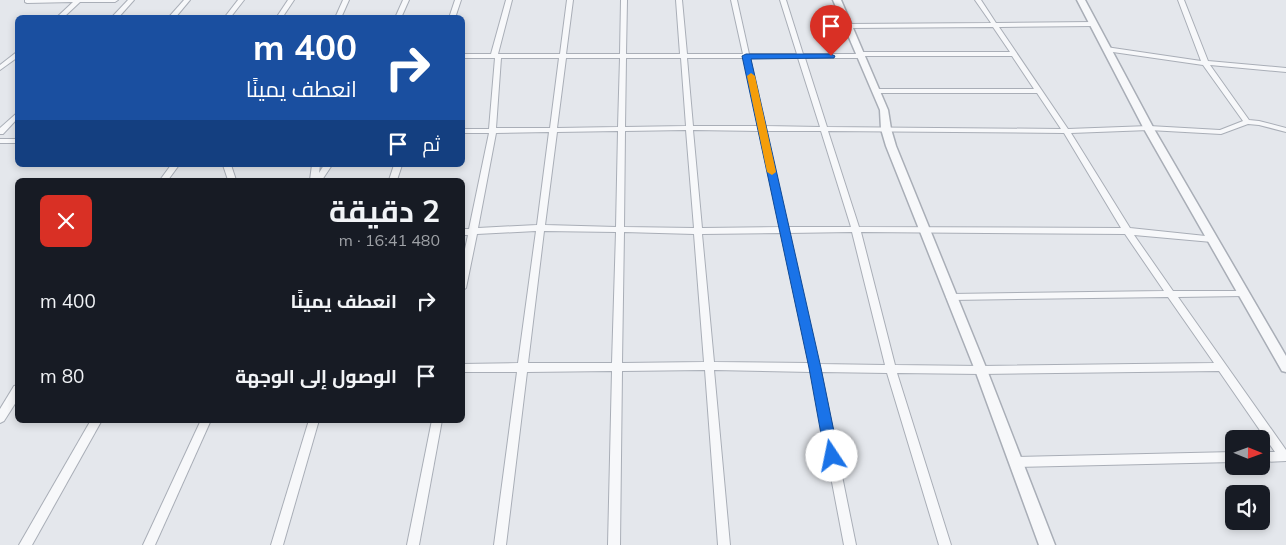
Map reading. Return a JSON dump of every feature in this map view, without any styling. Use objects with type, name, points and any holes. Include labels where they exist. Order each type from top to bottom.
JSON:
[{"type":"street","points":[[62,15],[79,0]]},
{"type":"street","points":[[27,1],[115,0]]},
{"type":"street","points":[[117,15],[131,0]]},
{"type":"street","points":[[174,15],[187,0]]},
{"type":"street","points":[[229,15],[241,0]]},
{"type":"street","points":[[281,15],[291,0]]},
{"type":"street","points":[[339,15],[346,0]]},
{"type":"street","points":[[399,15],[406,0]]},
{"type":"street","points":[[453,15],[458,0]]},
{"type":"street","points":[[465,273],[492,131],[496,56],[509,0]]},
{"type":"street","points":[[500,545],[570,0]]},
{"type":"street","points":[[614,545],[624,0]]},
{"type":"street","points":[[679,0],[724,545]]},
{"type":"street","points":[[734,0],[815,368],[850,545]]},
{"type":"street","points":[[783,0],[856,230],[891,369],[945,545]]},
{"type":"street","points":[[837,0],[884,110],[886,129],[981,370],[1047,545]]},
{"type":"street","points":[[978,0],[1066,131],[1127,231],[1285,456]]},
{"type":"street","points":[[1080,0],[1149,128],[1286,367]]},
{"type":"street","points":[[1181,0],[1205,63],[1247,122]]},
{"type":"street","points":[[848,26],[1093,24]]},
{"type":"street","points":[[1106,48],[1205,63],[1286,70]]},
{"type":"street","points":[[465,56],[1015,54]]},
{"type":"street","points":[[0,68],[15,56]]},
{"type":"street","points":[[876,91],[1039,91]]},
{"type":"street","points":[[0,132],[15,117]]},
{"type":"street","points":[[465,132],[689,128],[1066,131],[1149,128],[1221,132],[1247,122],[1286,130]]},
{"type":"street","points":[[0,141],[15,141]]},
{"type":"street","points":[[165,178],[174,167]]},
{"type":"street","points":[[319,178],[327,167]]},
{"type":"street","points":[[465,232],[540,228],[698,231],[924,229],[1127,231],[1212,239]]},
{"type":"street","points":[[952,296],[1243,293]]},
{"type":"street","points":[[465,368],[709,366],[981,370],[1222,366]]},
{"type":"street","points":[[0,418],[15,394]]},
{"type":"street","points":[[25,545],[95,423]]},
{"type":"street","points":[[149,545],[205,423]]},
{"type":"street","points":[[277,545],[313,423]]},
{"type":"street","points":[[413,545],[436,423]]},
{"type":"street","points":[[1270,457],[1285,456]]},
{"type":"street","points":[[1015,462],[1225,457]]},
{"type":"slow traffic","points":[[751,76],[772,172]]},
{"type":"route","points":[[831,56],[746,56],[815,368],[832,456]]}]
